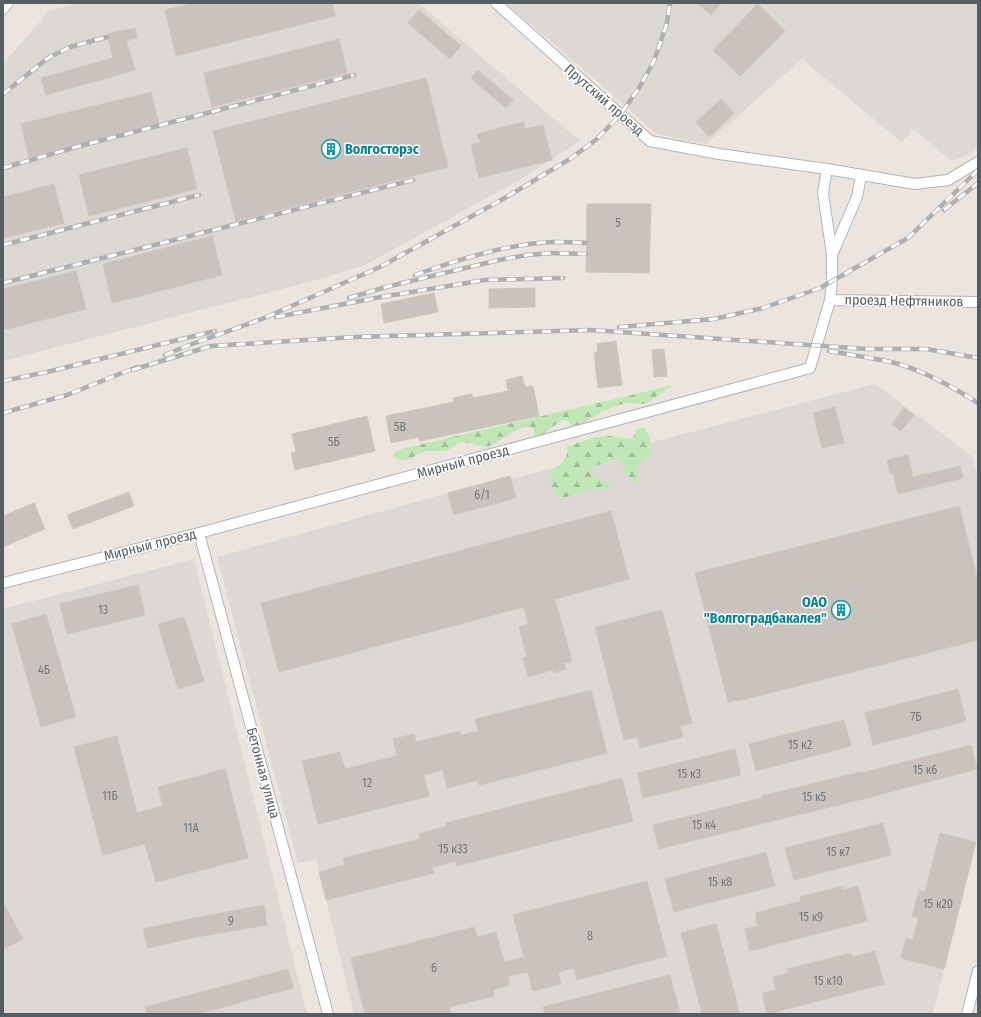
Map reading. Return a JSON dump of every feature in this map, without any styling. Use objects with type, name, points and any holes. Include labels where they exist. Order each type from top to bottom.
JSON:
[{"type":"street","points":[[3,9],[8,3]]},
{"type":"street","name":"Прутский проезд","points":[[496,3],[650,141],[718,154],[827,169],[915,184],[948,180],[978,162]]},
{"type":"street","name":"Мирный проезд","points":[[3,583],[199,533],[810,368],[830,300],[832,281],[832,255],[823,193],[827,169]]},
{"type":"street","points":[[832,255],[857,197],[861,176]]},
{"type":"street","name":"проезд Нефтяников","points":[[830,300],[978,302]]},
{"type":"street","name":"Бетонная улица","points":[[199,533],[328,1014]]},
{"type":"street","points":[[968,1014],[978,972]]},
{"type":"shaded area","points":[[79,3],[418,3],[580,141],[521,179],[365,265],[313,281],[3,361],[3,64],[49,11]]},
{"type":"shaded area","points":[[505,3],[978,3],[978,146],[973,152],[951,161],[914,129],[901,142],[802,59],[706,144],[657,134]]},
{"type":"shaded area","points":[[875,384],[972,456],[978,478],[978,832],[933,1014],[354,1014],[316,859],[298,863],[217,557],[510,476],[511,479]]},
{"type":"shaded area","points":[[194,559],[307,1014],[3,1014],[3,609]]},
{"type":"green space","points":[[674,385],[645,404],[627,403],[619,405],[575,426],[571,425],[566,420],[538,436],[534,437],[534,429],[525,427],[489,446],[461,442],[446,451],[424,452],[404,460],[394,457],[394,453],[401,449]]},
{"type":"green space","points":[[644,428],[646,431],[650,438],[651,447],[649,455],[637,469],[639,482],[634,482],[631,480],[623,464],[617,459],[614,459],[596,466],[590,472],[597,479],[611,484],[610,487],[583,491],[563,498],[556,495],[552,487],[552,476],[554,470],[565,459],[568,447],[600,436],[630,439],[633,438],[636,430]]},
{"type":"building","points":[[194,3],[332,3],[335,16],[176,56],[165,10]]},
{"type":"building","points":[[697,3],[721,3],[711,15]]},
{"type":"building","points":[[758,4],[785,31],[740,77],[713,50]]},
{"type":"building","points":[[419,10],[461,46],[450,59],[408,23]]},
{"type":"building","points":[[135,28],[137,38],[126,41],[135,70],[46,95],[41,78],[113,58],[107,34]]},
{"type":"building","points":[[339,39],[347,73],[212,107],[204,73]]},
{"type":"building","points":[[478,70],[513,100],[506,108],[471,78]]},
{"type":"building","name":"Волгосторэс","points":[[426,78],[448,167],[236,221],[213,131]]},
{"type":"building","points":[[151,92],[159,124],[29,157],[21,124]]},
{"type":"building","points":[[721,99],[734,113],[709,137],[696,122]]},
{"type":"building","points":[[523,122],[525,129],[543,125],[552,160],[479,178],[471,145],[480,143],[477,134]]},
{"type":"building","points":[[187,148],[197,189],[89,216],[79,175]]},
{"type":"building","points":[[54,184],[64,223],[3,238],[3,197]]},
{"type":"building","points":[[587,204],[651,204],[649,273],[586,272]]},
{"type":"building","points":[[212,236],[222,275],[112,303],[103,264]]},
{"type":"building","points":[[76,271],[86,309],[3,330],[3,289]]},
{"type":"building","points":[[535,288],[535,307],[489,308],[489,289]]},
{"type":"building","points":[[434,293],[438,312],[384,323],[381,304]]},
{"type":"building","points":[[616,341],[622,385],[598,388],[594,352],[598,352],[597,344]]},
{"type":"building","points":[[664,349],[667,376],[654,377],[652,350]]},
{"type":"building","points":[[522,376],[525,387],[533,386],[539,416],[420,441],[419,437],[391,443],[386,416],[454,402],[453,398],[472,394],[473,398],[508,391],[506,380]]},
{"type":"building","points":[[835,407],[844,443],[822,448],[813,413]]},
{"type":"building","points":[[904,408],[914,415],[901,431],[892,424]]},
{"type":"building","points":[[367,416],[375,451],[295,470],[291,453],[296,452],[292,434]]},
{"type":"building","points":[[908,455],[913,477],[960,466],[963,478],[898,494],[893,473],[890,474],[887,460]]},
{"type":"building","points":[[510,476],[516,498],[454,515],[448,493]]},
{"type":"building","points":[[129,492],[134,506],[73,529],[67,515]]},
{"type":"building","points":[[34,503],[45,529],[3,547],[3,516]]},
{"type":"building","name":"ОАО \"Волгоградбакалея\"","points":[[959,506],[978,581],[978,640],[738,701],[728,702],[695,573]]},
{"type":"building","points":[[611,511],[629,579],[555,599],[572,661],[564,663],[566,669],[554,673],[553,670],[528,677],[523,658],[527,657],[519,627],[528,624],[524,607],[279,672],[261,603]]},
{"type":"building","points":[[138,585],[145,615],[67,634],[60,604]]},
{"type":"building","points":[[662,610],[692,723],[680,726],[683,737],[640,748],[637,737],[624,740],[595,627]]},
{"type":"building","points":[[46,614],[76,717],[41,727],[12,624]]},
{"type":"building","points":[[184,617],[204,681],[178,689],[158,624]]},
{"type":"building","points":[[958,689],[966,721],[873,745],[865,713]]},
{"type":"building","points":[[591,690],[607,753],[479,785],[478,780],[447,788],[443,770],[424,775],[429,796],[318,824],[302,761],[340,752],[345,769],[397,756],[393,739],[414,734],[416,742],[460,731],[461,735],[478,731],[475,719]]},
{"type":"building","points":[[844,720],[851,746],[756,771],[749,744]]},
{"type":"building","points":[[117,736],[137,813],[163,806],[158,787],[225,769],[248,858],[156,882],[145,844],[103,855],[74,747]]},
{"type":"building","points":[[971,745],[977,769],[867,798],[659,849],[653,825],[762,798],[762,796]]},
{"type":"building","points":[[735,749],[741,775],[643,798],[637,773]]},
{"type":"building","points":[[622,778],[633,821],[457,866],[456,861],[432,867],[434,873],[326,900],[319,872],[345,865],[343,858],[420,839],[419,834],[447,826],[446,823]]},
{"type":"building","points":[[883,823],[891,855],[794,880],[785,848]]},
{"type":"building","points":[[940,833],[976,842],[944,969],[901,958],[906,938],[913,940],[918,918],[912,916],[919,890],[925,892]]},
{"type":"building","points":[[766,852],[775,886],[674,912],[665,879]]},
{"type":"building","points":[[647,881],[667,956],[577,980],[574,968],[558,972],[561,984],[533,991],[528,972],[508,976],[510,985],[493,990],[494,996],[449,1007],[451,1014],[365,1014],[351,958],[474,927],[477,937],[496,932],[504,962],[524,957],[513,915]]},
{"type":"building","points":[[843,886],[843,890],[858,886],[867,921],[750,951],[745,929],[758,926],[755,913],[801,901],[800,897]]},
{"type":"building","points":[[3,903],[23,939],[3,949]]},
{"type":"building","points":[[264,905],[267,925],[191,938],[148,948],[143,929]]},
{"type":"building","points":[[716,924],[740,1014],[702,1014],[681,933]]},
{"type":"building","points":[[875,951],[884,984],[767,1014],[762,993],[776,990],[773,977],[788,973],[787,969],[851,953],[852,957]]},
{"type":"building","points":[[288,969],[293,988],[197,1014],[147,1014],[145,1007]]},
{"type":"building","points":[[670,975],[680,1014],[545,1014],[543,1007]]},
{"type":"railway","points":[[165,355],[262,319],[380,267],[503,199],[570,159],[597,139],[620,115],[639,88],[654,61],[667,23],[670,3]]},
{"type":"railway","points":[[3,94],[48,58],[70,47],[107,37]]},
{"type":"railway","points":[[3,168],[76,147],[354,75]]},
{"type":"railway","points":[[619,327],[714,319],[763,308],[820,288],[908,238],[978,170]]},
{"type":"railway","points":[[3,283],[413,180]]},
{"type":"railway","points":[[944,210],[978,183]]},
{"type":"railway","points":[[3,245],[199,195]]},
{"type":"railway","points":[[415,275],[465,258],[500,249],[535,243],[586,243]]},
{"type":"railway","points":[[349,298],[386,287],[499,260],[550,253],[586,254]]},
{"type":"railway","points":[[276,317],[381,297],[485,280],[563,278]]},
{"type":"railway","points":[[132,370],[211,346],[355,337],[591,330],[867,349],[926,349],[978,358]]},
{"type":"railway","points":[[3,381],[47,372],[215,331]]},
{"type":"railway","points":[[829,351],[906,366],[938,380],[978,403]]},
{"type":"railway","points":[[3,413],[67,395],[137,367]]},
{"type":"place","name":"Волгосторэс","points":[[331,149]]},
{"type":"place","name":"ОАО \"Волгоградбакалея\"","points":[[841,610]]}]
